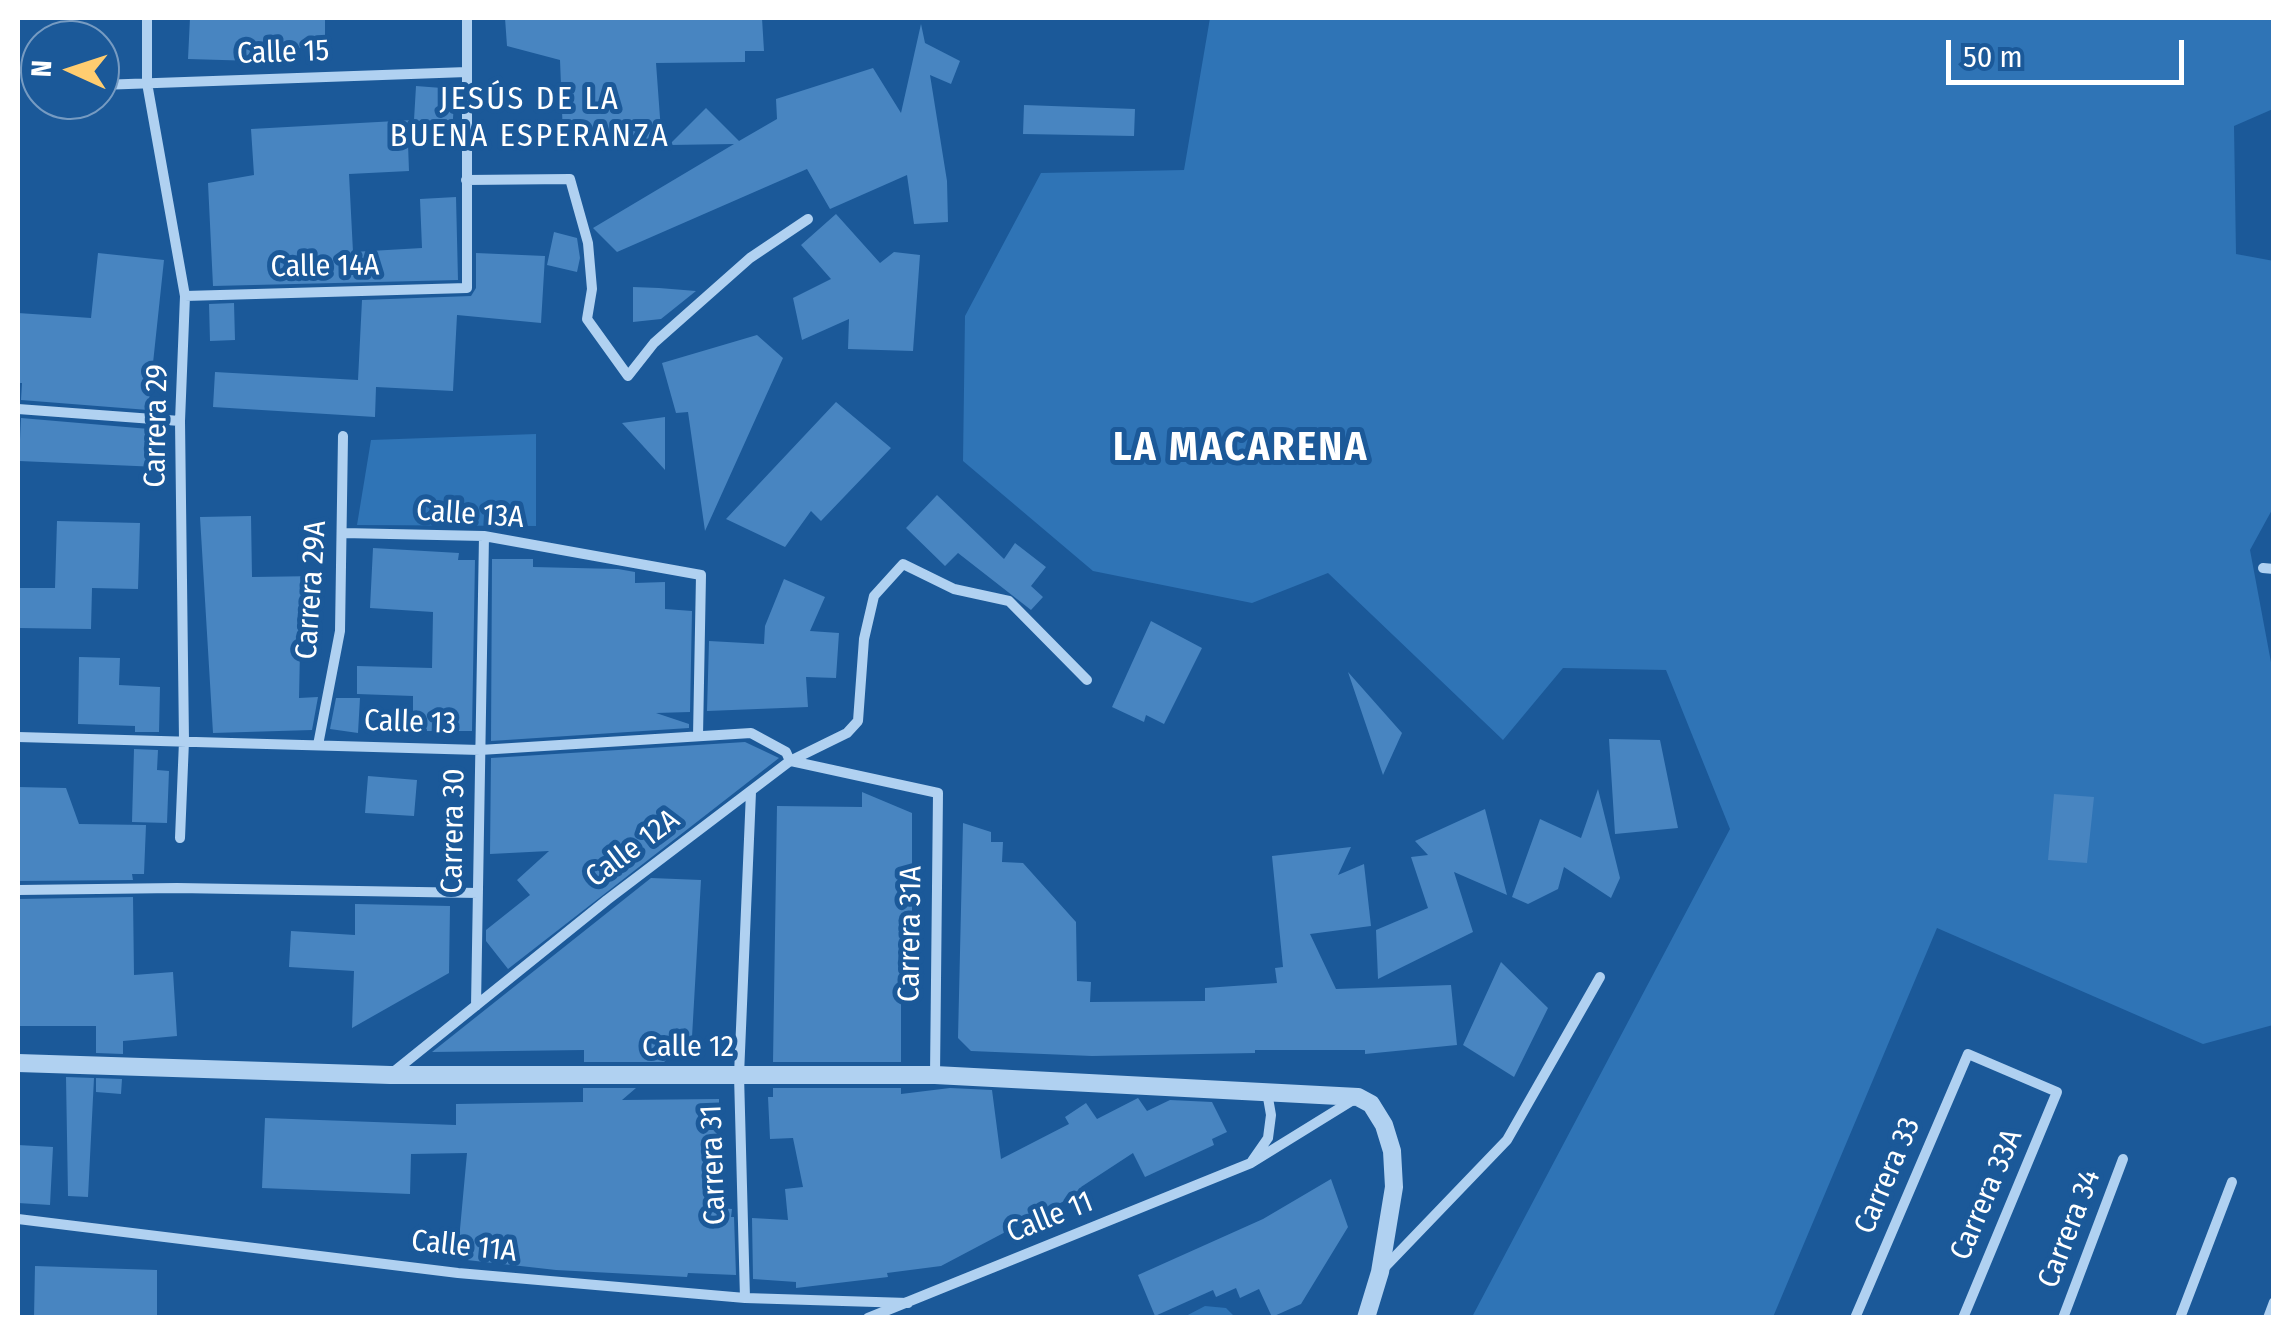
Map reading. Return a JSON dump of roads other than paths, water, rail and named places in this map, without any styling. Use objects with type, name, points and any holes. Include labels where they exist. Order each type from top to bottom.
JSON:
[{"type":"street","name":"Carrera 29","points":[[147,18],[148,83],[184,296],[180,421],[184,741],[180,838]]},
{"type":"street","points":[[467,18],[466,180],[570,179],[588,243],[592,289],[587,320],[628,376],[654,343],[750,258],[808,220]]},
{"type":"street","name":"Calle 15","points":[[120,84],[467,72]]},
{"type":"street","name":"Calle 14A","points":[[184,296],[467,288],[466,180]]},
{"type":"street","points":[[18,410],[180,421]]},
{"type":"street","name":"Carrera 29A","points":[[318,745],[340,631],[342,436]]},
{"type":"street","name":"Calle 13A","points":[[343,533],[484,536],[701,575],[698,736]]},
{"type":"street","name":"Carrera 30","points":[[476,1006],[484,536]]},
{"type":"street","points":[[790,761],[848,734],[858,721],[864,639],[874,596],[903,564],[954,588],[1009,601],[1088,680]]},
{"type":"street","name":"Calle 13","points":[[18,737],[480,750],[751,733],[786,752],[790,761]]},
{"type":"street","name":"Calle 12A","points":[[390,1075],[607,900],[790,761]]},
{"type":"street","name":"Carrera 31A","points":[[790,761],[938,793],[934,1075]]},
{"type":"street","name":"Carrera 31","points":[[745,1298],[739,1075],[750,792]]},
{"type":"street","points":[[18,890],[478,892]]},
{"type":"street","points":[[1380,1272],[1507,1140],[1600,976]]},
{"type":"street","name":"Carrera 33A","points":[[1963,1318],[2057,1092],[1968,1054]]},
{"type":"street","name":"Carrera 33","points":[[1855,1318],[1968,1054]]},
{"type":"street","name":"Calle 12","points":[[18,1063],[390,1075],[934,1075],[1358,1097]]},
{"type":"street","points":[[1250,1164],[1268,1138],[1272,1115],[1267,1092]]},
{"type":"street","points":[[1358,1097],[1371,1104],[1384,1125],[1392,1152],[1394,1187],[1380,1272],[1364,1316]]},
{"type":"street","name":"Calle 11","points":[[868,1318],[1250,1164],[1358,1097]]},
{"type":"street","name":"Carrera 34","points":[[2063,1318],[2124,1159]]},
{"type":"street","points":[[2180,1318],[2232,1182]]},
{"type":"street","name":"Calle 11A","points":[[18,1219],[458,1274],[745,1298],[908,1303]]},
{"type":"street","points":[[2268,1318],[2274,1302]]},
{"type":"district","name":"JESÚS DE LA BUENA ESPERANZA","points":[[530,118]]},
{"type":"district","name":"LA MACARENA","points":[[1241,449]]}]
